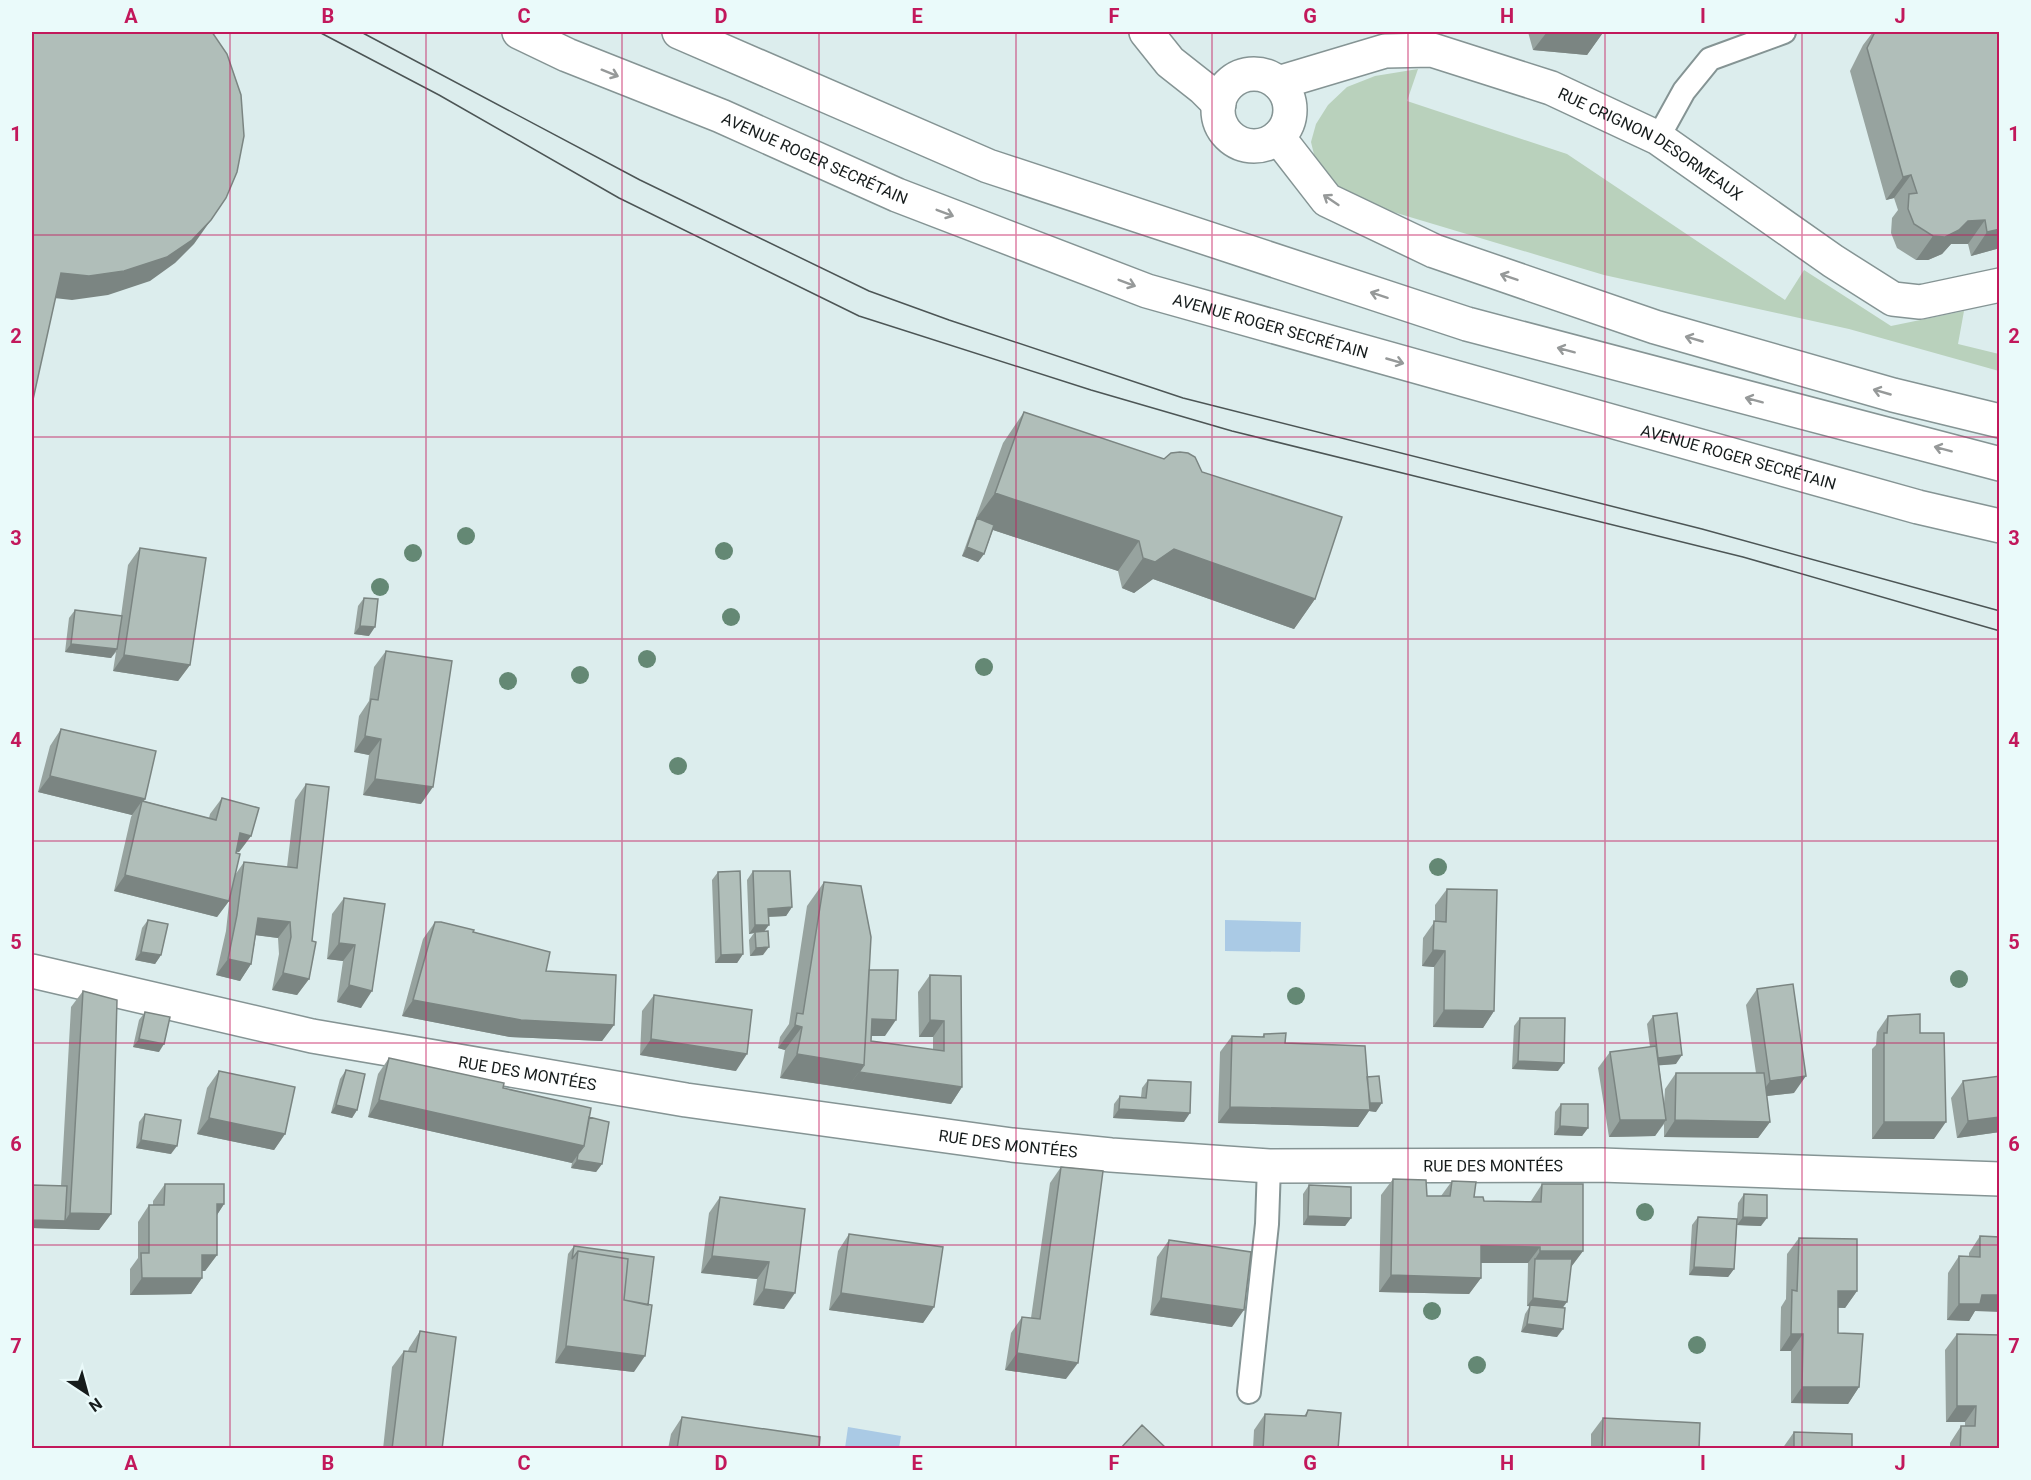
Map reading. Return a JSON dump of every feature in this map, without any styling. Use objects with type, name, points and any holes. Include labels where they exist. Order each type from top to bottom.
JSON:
[{"type":"main road","name":"AVENUE ROGER SECRÉTAIN","points":[[519,32],[574,43],[721,116],[897,195],[1147,291],[1918,507],[2000,526]]},
{"type":"main road","points":[[680,32],[988,166],[1467,324],[2000,464]]},
{"type":"main road","points":[[1146,32],[1170,62],[1219,104]]},
{"type":"main road","name":"RUE CRIGNON DESORMEAUX","points":[[1278,83],[1385,51],[1432,50],[1551,87],[1658,138],[1833,261],[1893,299],[1920,302],[2000,285]]},
{"type":"main road","points":[[1247,74],[1258,74],[1278,83],[1290,104],[1285,128],[1278,137],[1257,146],[1236,141],[1227,134],[1218,114],[1219,104],[1222,93],[1237,78],[1247,74]]},
{"type":"main road","points":[[1278,137],[1327,200],[1434,251],[1655,327],[1893,395],[2000,422]]},
{"type":"main road","name":"RUE DES MONTÉES","points":[[32,971],[312,1036],[686,1100],[1012,1145],[1111,1155],[1269,1166],[1601,1166],[2000,1179]]},
{"type":"lane","points":[[1658,138],[1684,91],[1710,59],[1784,32]]},
{"type":"lane","points":[[1249,1392],[1267,1224],[1269,1166]]},
{"type":"green space","points":[[1418,69],[1407,101],[1567,154],[1785,300],[1804,270],[1891,326],[1964,311],[1958,344],[1999,354],[1999,371],[1849,329],[1604,275],[1345,196],[1317,167],[1311,142],[1316,124],[1328,105],[1347,87],[1375,76]]},
{"type":"water","points":[[1225,920],[1301,922],[1300,952],[1225,951]]},
{"type":"water","points":[[848,1427],[901,1436],[899,1448],[845,1448]]},
{"type":"building","points":[[32,32],[212,32],[227,54],[241,95],[244,136],[237,172],[226,198],[211,220],[192,240],[167,257],[124,271],[89,276],[61,273],[32,404]]},
{"type":"building","points":[[1875,32],[2000,32],[2000,229],[1987,232],[1985,220],[1968,221],[1959,230],[1945,237],[1933,236],[1914,224],[1908,209],[1909,194],[1917,193],[1911,175],[1903,177],[1867,48]]},
{"type":"building","points":[[1024,412],[1164,459],[1171,453],[1188,453],[1195,457],[1202,472],[1342,517],[1315,599],[1174,549],[1155,562],[1143,558],[1139,541],[995,493]]},
{"type":"building","points":[[977,518],[994,525],[984,554],[967,547]]},
{"type":"building","points":[[140,548],[206,558],[190,665],[124,655]]},
{"type":"building","points":[[364,598],[378,599],[375,627],[360,626]]},
{"type":"building","points":[[75,610],[122,616],[117,649],[71,644]]},
{"type":"building","points":[[386,651],[452,661],[433,787],[375,779],[381,739],[365,736],[371,699],[378,700]]},
{"type":"building","points":[[61,729],[156,751],[145,799],[50,776]]},
{"type":"building","points":[[306,784],[329,787],[312,941],[316,942],[309,979],[283,973],[291,937],[290,922],[258,918],[251,964],[228,959],[244,862],[297,868]]},
{"type":"building","points":[[222,798],[259,808],[251,836],[240,833],[236,853],[240,854],[229,901],[125,875],[142,801],[216,820]]},
{"type":"building","points":[[740,871],[743,954],[721,955],[718,872]]},
{"type":"building","points":[[753,871],[790,871],[792,907],[768,909],[769,925],[755,925]]},
{"type":"building","points":[[824,882],[861,886],[871,937],[864,1065],[797,1054],[802,1027],[795,1025],[797,1013],[803,1014]]},
{"type":"building","points":[[1447,889],[1497,890],[1494,1011],[1444,1010],[1445,951],[1433,950],[1434,921],[1446,922]]},
{"type":"building","points":[[344,898],[385,904],[372,991],[349,985],[355,945],[339,943]]},
{"type":"building","points":[[148,920],[168,924],[161,955],[141,952]]},
{"type":"building","points":[[435,922],[474,930],[473,932],[550,952],[546,971],[616,975],[614,1025],[521,1020],[413,1000]]},
{"type":"building","points":[[768,931],[769,947],[756,948],[755,932]]},
{"type":"building","points":[[869,970],[898,970],[896,1020],[872,1019],[871,1041],[944,1051],[944,1021],[930,1020],[930,975],[961,976],[962,1087],[859,1072],[864,1065]]},
{"type":"building","points":[[1793,984],[1806,1076],[1770,1081],[1757,989]]},
{"type":"building","points":[[83,991],[117,1000],[111,1214],[70,1213]]},
{"type":"building","points":[[654,995],[752,1010],[747,1054],[651,1039]]},
{"type":"building","points":[[145,1012],[170,1017],[164,1044],[139,1039]]},
{"type":"building","points":[[1677,1013],[1682,1055],[1658,1058],[1653,1016]]},
{"type":"building","points":[[1920,1014],[1920,1033],[1944,1033],[1946,1122],[1884,1122],[1884,1033],[1887,1033],[1888,1016]]},
{"type":"building","points":[[1520,1018],[1565,1018],[1564,1063],[1518,1061]]},
{"type":"building","points":[[1286,1033],[1285,1043],[1365,1046],[1370,1110],[1230,1107],[1232,1036],[1264,1037],[1264,1034]]},
{"type":"building","points":[[1656,1046],[1666,1120],[1620,1120],[1610,1052]]},
{"type":"building","points":[[389,1058],[504,1083],[503,1088],[591,1108],[584,1146],[379,1100]]},
{"type":"building","points":[[346,1070],[365,1074],[357,1110],[336,1105]]},
{"type":"building","points":[[219,1071],[295,1087],[285,1134],[209,1118]]},
{"type":"building","points":[[1676,1073],[1764,1073],[1770,1122],[1675,1120]]},
{"type":"building","points":[[1379,1076],[1382,1103],[1370,1103],[1367,1077]]},
{"type":"building","points":[[2000,1076],[2000,1117],[1968,1121],[1963,1081]]},
{"type":"building","points":[[1148,1080],[1191,1082],[1190,1113],[1119,1109],[1120,1096],[1146,1098]]},
{"type":"building","points":[[1561,1104],[1588,1104],[1588,1128],[1560,1126]]},
{"type":"building","points":[[145,1114],[181,1120],[177,1146],[141,1140]]},
{"type":"building","points":[[589,1117],[609,1122],[602,1164],[577,1160],[584,1146]]},
{"type":"building","points":[[1061,1167],[1103,1171],[1078,1363],[1017,1353],[1022,1317],[1040,1319]]},
{"type":"building","points":[[1393,1179],[1426,1180],[1427,1196],[1450,1196],[1452,1181],[1476,1182],[1474,1197],[1483,1197],[1484,1201],[1541,1202],[1542,1184],[1583,1184],[1583,1251],[1540,1251],[1540,1247],[1481,1246],[1481,1278],[1391,1275]]},
{"type":"building","points":[[165,1184],[224,1184],[224,1204],[217,1204],[217,1255],[202,1255],[202,1278],[142,1278],[141,1253],[149,1253],[149,1205],[164,1205]]},
{"type":"building","points":[[32,1185],[67,1186],[65,1221],[32,1220]]},
{"type":"building","points":[[1309,1185],[1351,1187],[1351,1218],[1308,1216]]},
{"type":"building","points":[[1744,1194],[1767,1195],[1767,1218],[1743,1217]]},
{"type":"building","points":[[720,1197],[805,1209],[795,1293],[764,1289],[769,1262],[712,1256]]},
{"type":"building","points":[[1698,1217],[1737,1219],[1734,1269],[1694,1267]]},
{"type":"building","points":[[849,1234],[943,1247],[934,1307],[841,1293]]},
{"type":"building","points":[[1980,1236],[2000,1237],[2000,1295],[1982,1295],[1980,1304],[1959,1304],[1959,1256],[1980,1257]]},
{"type":"building","points":[[1799,1238],[1857,1239],[1857,1291],[1838,1291],[1838,1333],[1863,1334],[1859,1387],[1802,1387],[1803,1334],[1791,1334],[1792,1290],[1797,1291]]},
{"type":"building","points":[[1169,1240],[1251,1252],[1244,1310],[1161,1298]]},
{"type":"building","points":[[574,1246],[654,1257],[648,1305],[624,1300],[628,1259],[578,1251],[572,1259]]},
{"type":"building","points":[[578,1251],[628,1259],[624,1300],[652,1305],[645,1356],[566,1346]]},
{"type":"building","points":[[1535,1259],[1572,1259],[1567,1302],[1533,1298]]},
{"type":"building","points":[[1530,1305],[1565,1308],[1563,1329],[1527,1324]]},
{"type":"building","points":[[420,1331],[456,1337],[442,1449],[392,1449],[404,1351],[416,1352]]},
{"type":"building","points":[[1957,1334],[2000,1335],[2000,1449],[1960,1449],[1961,1426],[1975,1426],[1976,1406],[1957,1406]]},
{"type":"building","points":[[1308,1410],[1341,1413],[1338,1449],[1263,1449],[1265,1414],[1306,1416]]},
{"type":"building","points":[[682,1417],[820,1437],[819,1449],[677,1449]]},
{"type":"building","points":[[1603,1418],[1700,1423],[1699,1449],[1602,1449]]},
{"type":"building","points":[[1142,1425],[1167,1449],[1120,1449]]},
{"type":"building","points":[[1794,1432],[1852,1434],[1852,1449],[1794,1449]]},
{"type":"tram line","points":[[319,32],[439,95],[619,198],[859,316],[1091,390],[1232,431],[1743,557],[2000,631]]},
{"type":"tram line","points":[[361,32],[640,180],[869,291],[949,320],[1183,398],[1702,529],[2000,611]]}]
